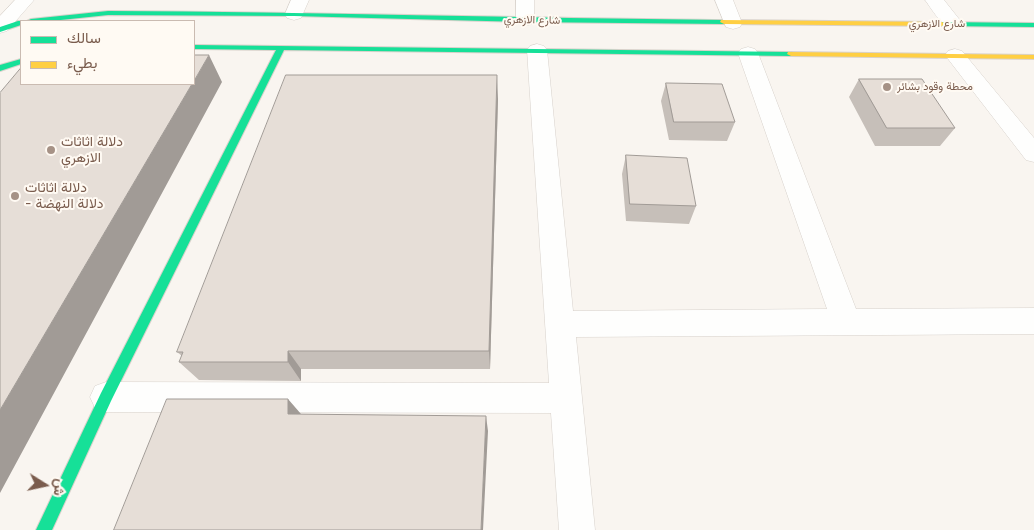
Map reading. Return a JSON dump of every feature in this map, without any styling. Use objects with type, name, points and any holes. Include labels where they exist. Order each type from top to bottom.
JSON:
[{"type":"street","points":[[0,29],[25,0]]},
{"type":"street","points":[[525,0],[525,20]]},
{"type":"street","points":[[724,0],[733,23]]},
{"type":"street","points":[[934,0],[954,24]]},
{"type":"street","name":"شارع الازهري","points":[[37,20],[108,13],[297,7],[525,20],[1034,25]]},
{"type":"street","points":[[0,29],[20,23]]},
{"type":"street","points":[[195,47],[955,54],[1034,57]]},
{"type":"street","points":[[44,530],[106,397],[282,48]]},
{"type":"street","points":[[537,50],[577,530]]},
{"type":"street","points":[[748,53],[846,322]]},
{"type":"street","points":[[955,54],[1034,154]]},
{"type":"street","points":[[0,68],[20,61]]},
{"type":"street","points":[[561,324],[1034,321]]},
{"type":"street","points":[[106,397],[567,398]]},
{"type":"building","points":[[195,55],[209,55],[195,79]]},
{"type":"building","points":[[20,69],[20,85],[191,85],[0,410],[0,93]]},
{"type":"building","points":[[286,75],[497,75],[489,351],[288,351],[288,362],[179,362],[183,352],[177,352]]},
{"type":"building","points":[[859,79],[922,79],[955,128],[887,128]]},
{"type":"building","points":[[666,83],[722,84],[735,122],[674,122]]},
{"type":"building","points":[[626,155],[687,158],[696,206],[630,204]]},
{"type":"building","points":[[167,399],[288,399],[288,414],[486,416],[481,530],[114,530]]},
{"type":"traffic: fast","points":[[41,20],[108,13],[294,14],[525,20],[724,22]]},
{"type":"traffic: fast","points":[[0,30],[20,23]]},
{"type":"traffic: fast","points":[[942,24],[1034,25]]},
{"type":"traffic: fast","points":[[195,47],[791,54]]},
{"type":"traffic: fast","points":[[44,530],[106,397],[282,47]]},
{"type":"traffic: fast","points":[[0,68],[20,61]]},
{"type":"traffic: slow","points":[[724,22],[942,24]]},
{"type":"traffic: slow","points":[[791,54],[1034,57]]},
{"type":"place","name":"محطة وقود بشائر","points":[[887,87]]},
{"type":"place","name":"دلالة اثاثات الازهري","points":[[51,150]]},
{"type":"place","name":"دلالة اثاثات - دلالة النهضة","points":[[15,196]]}]
